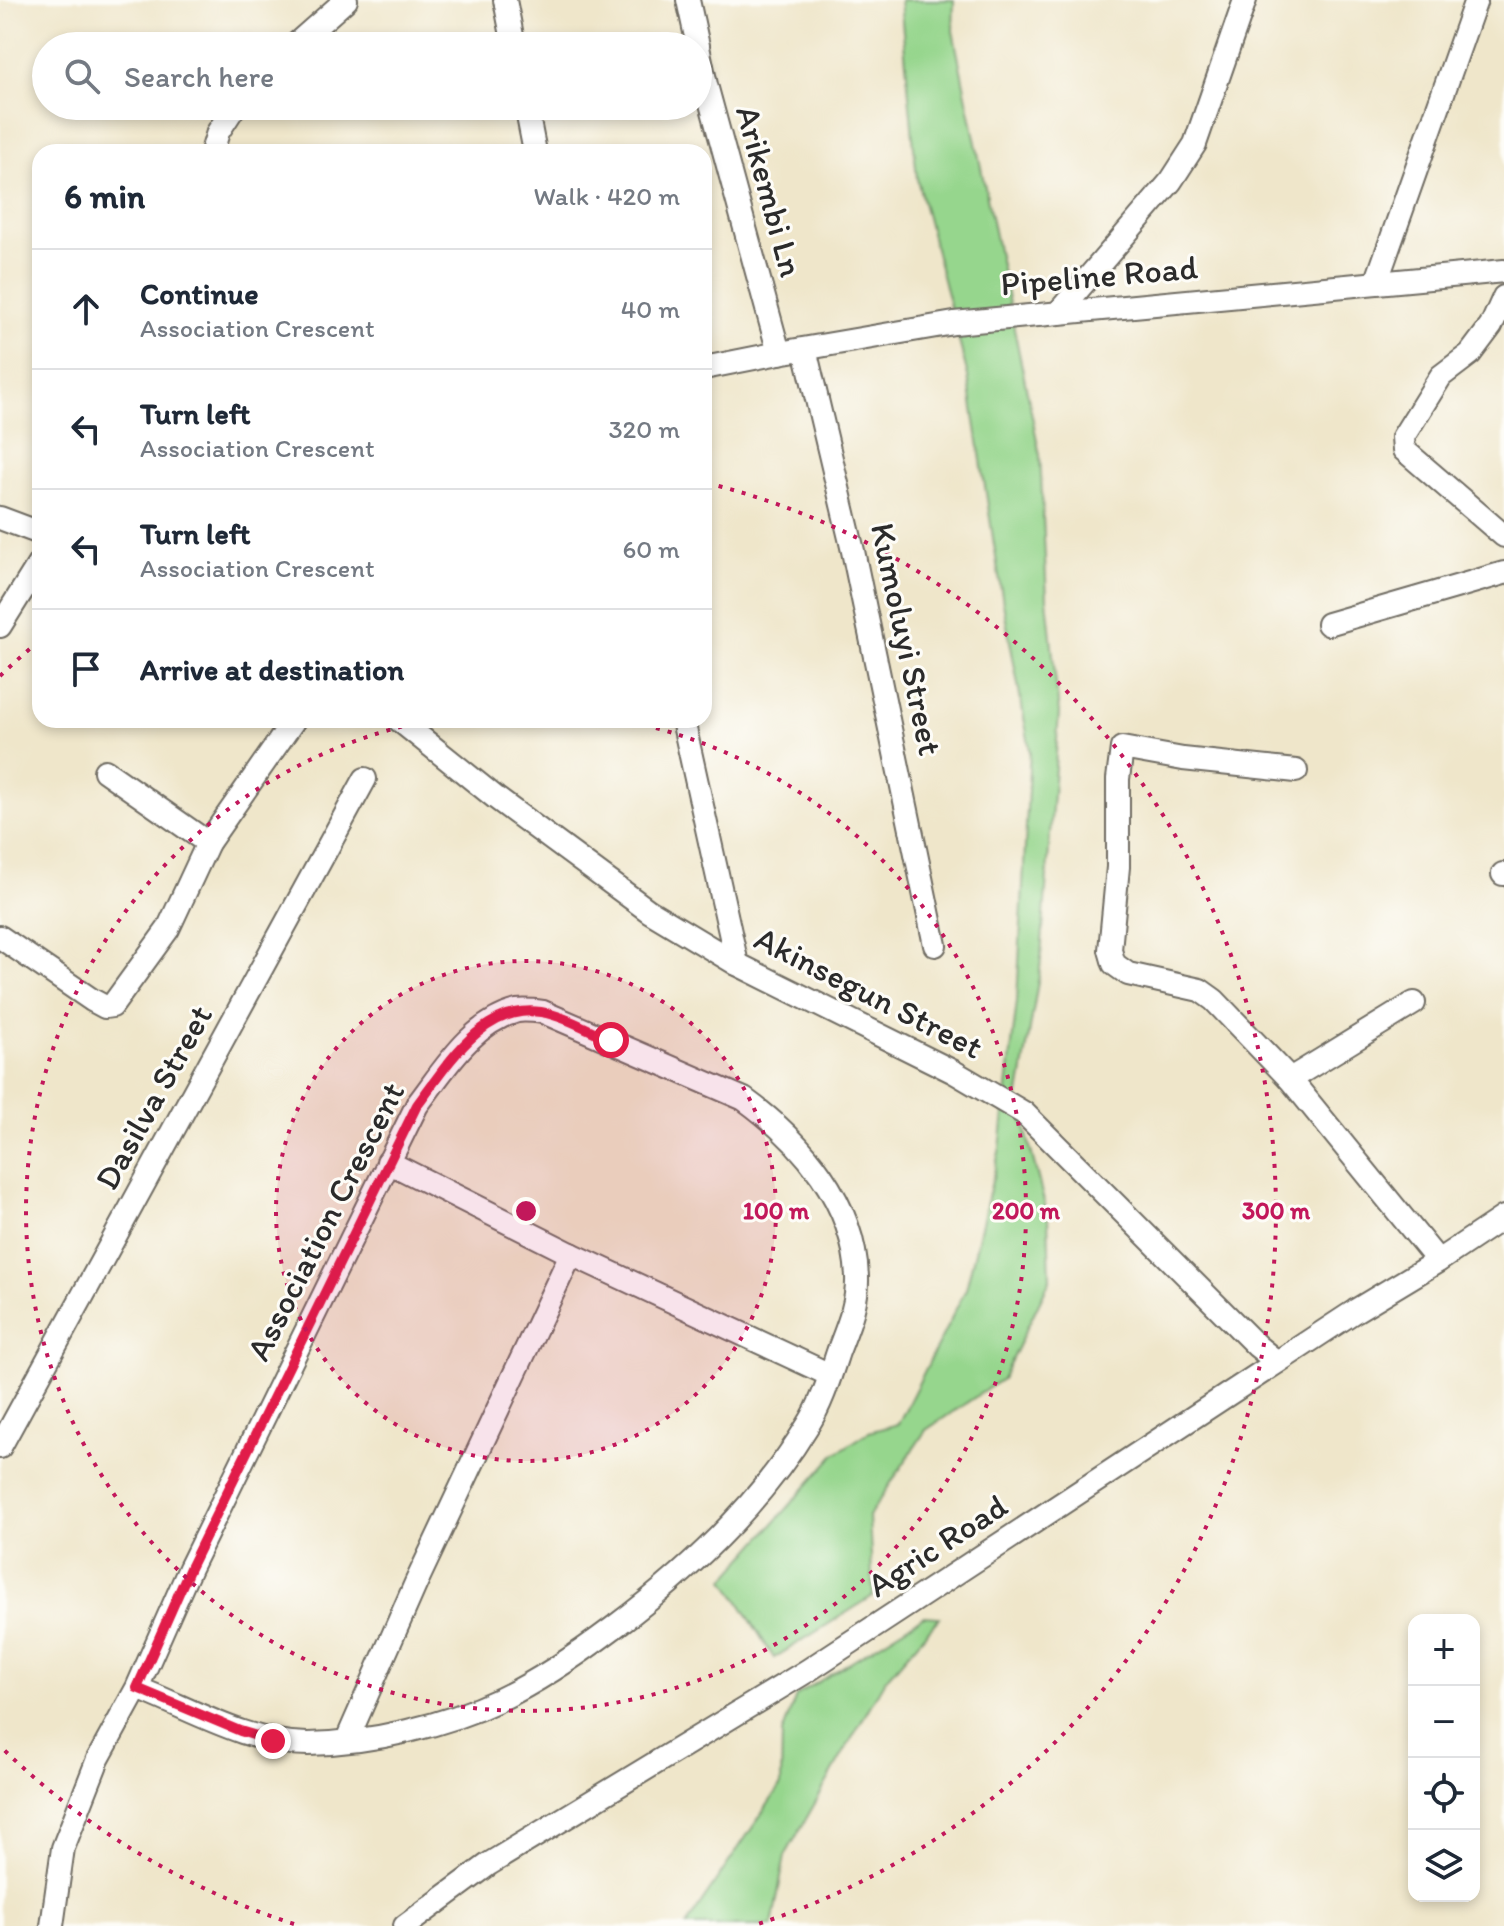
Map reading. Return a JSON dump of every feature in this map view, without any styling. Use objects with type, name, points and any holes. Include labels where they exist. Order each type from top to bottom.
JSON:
[{"type":"street","points":[[505,0],[511,32]]},
{"type":"street","name":"Arikembi Ln","points":[[688,0],[695,32]]},
{"type":"street","points":[[1058,313],[1171,181],[1195,144],[1245,0]]},
{"type":"street","points":[[1376,283],[1476,0]]},
{"type":"street","points":[[309,32],[343,1]]},
{"type":"street","name":"Arikembi Ln","points":[[712,107],[779,353]]},
{"type":"street","points":[[214,144],[226,120]]},
{"type":"street","points":[[529,120],[533,144]]},
{"type":"street","name":"Pipeline Road","points":[[712,366],[954,323],[1011,316],[1504,271]]},
{"type":"street","points":[[1504,297],[1491,326],[1470,354],[1441,376],[1403,437],[1404,450],[1504,536]]},
{"type":"street","name":"Kumoluyi Street","points":[[805,349],[853,551],[935,945]]},
{"type":"street","points":[[0,518],[32,530]]},
{"type":"street","points":[[1328,624],[1504,573]]},
{"type":"street","points":[[0,626],[32,575]]},
{"type":"street","points":[[0,937],[92,1000],[105,1007],[112,1006],[168,929],[208,843],[288,728]]},
{"type":"street","name":"Akinsegun Street","points":[[409,728],[496,798],[649,911],[737,964],[993,1093],[1024,1113],[1257,1346],[1277,1362]]},
{"type":"street","points":[[685,728],[737,964]]},
{"type":"street","points":[[1296,771],[1183,759],[1122,748],[1118,779],[1118,867],[1110,950],[1114,964],[1128,974],[1200,990],[1214,1000],[1290,1079],[1438,1261]]},
{"type":"street","points":[[105,771],[208,843]]},
{"type":"street","name":"Dasilva Street","points":[[0,1447],[365,779]]},
{"type":"street","points":[[1290,1079],[1414,1003]]},
{"type":"street","name":"Association Crescent","points":[[52,1926],[63,1848],[98,1759],[137,1688],[190,1568],[417,1105],[465,1042],[495,1021],[518,1011],[543,1012],[744,1099],[767,1116],[798,1147],[827,1183],[843,1212],[857,1278],[853,1312],[811,1422],[781,1467],[735,1523],[655,1597],[557,1669],[499,1700],[413,1730],[307,1744],[273,1741],[240,1731],[137,1688]]},
{"type":"street","points":[[388,1162],[571,1254],[830,1375]]},
{"type":"street","name":"Agric Road","points":[[405,1926],[489,1864],[807,1671],[1355,1311],[1504,1217]]},
{"type":"street","points":[[347,1740],[416,1583],[571,1254]]},
{"type":"green space","points":[[900,0],[954,0],[953,31],[1040,455],[1047,599],[1059,713],[1040,970],[1018,1100],[1048,1217],[1050,1280],[1002,1379],[926,1430],[869,1516],[873,1596],[774,1658],[725,1579],[835,1454],[869,1432],[898,1424],[966,1289],[1000,1148],[1017,1001],[1030,750],[1003,603],[968,376],[917,179]]},
{"type":"green space","points":[[924,1616],[940,1617],[885,1680],[785,1856],[772,1926],[686,1926],[781,1785],[782,1734],[796,1696]]},
{"type":"route","points":[[273,1741],[240,1731],[137,1688],[190,1568],[417,1105],[465,1042],[495,1021],[518,1011],[543,1012],[611,1040]]}]
